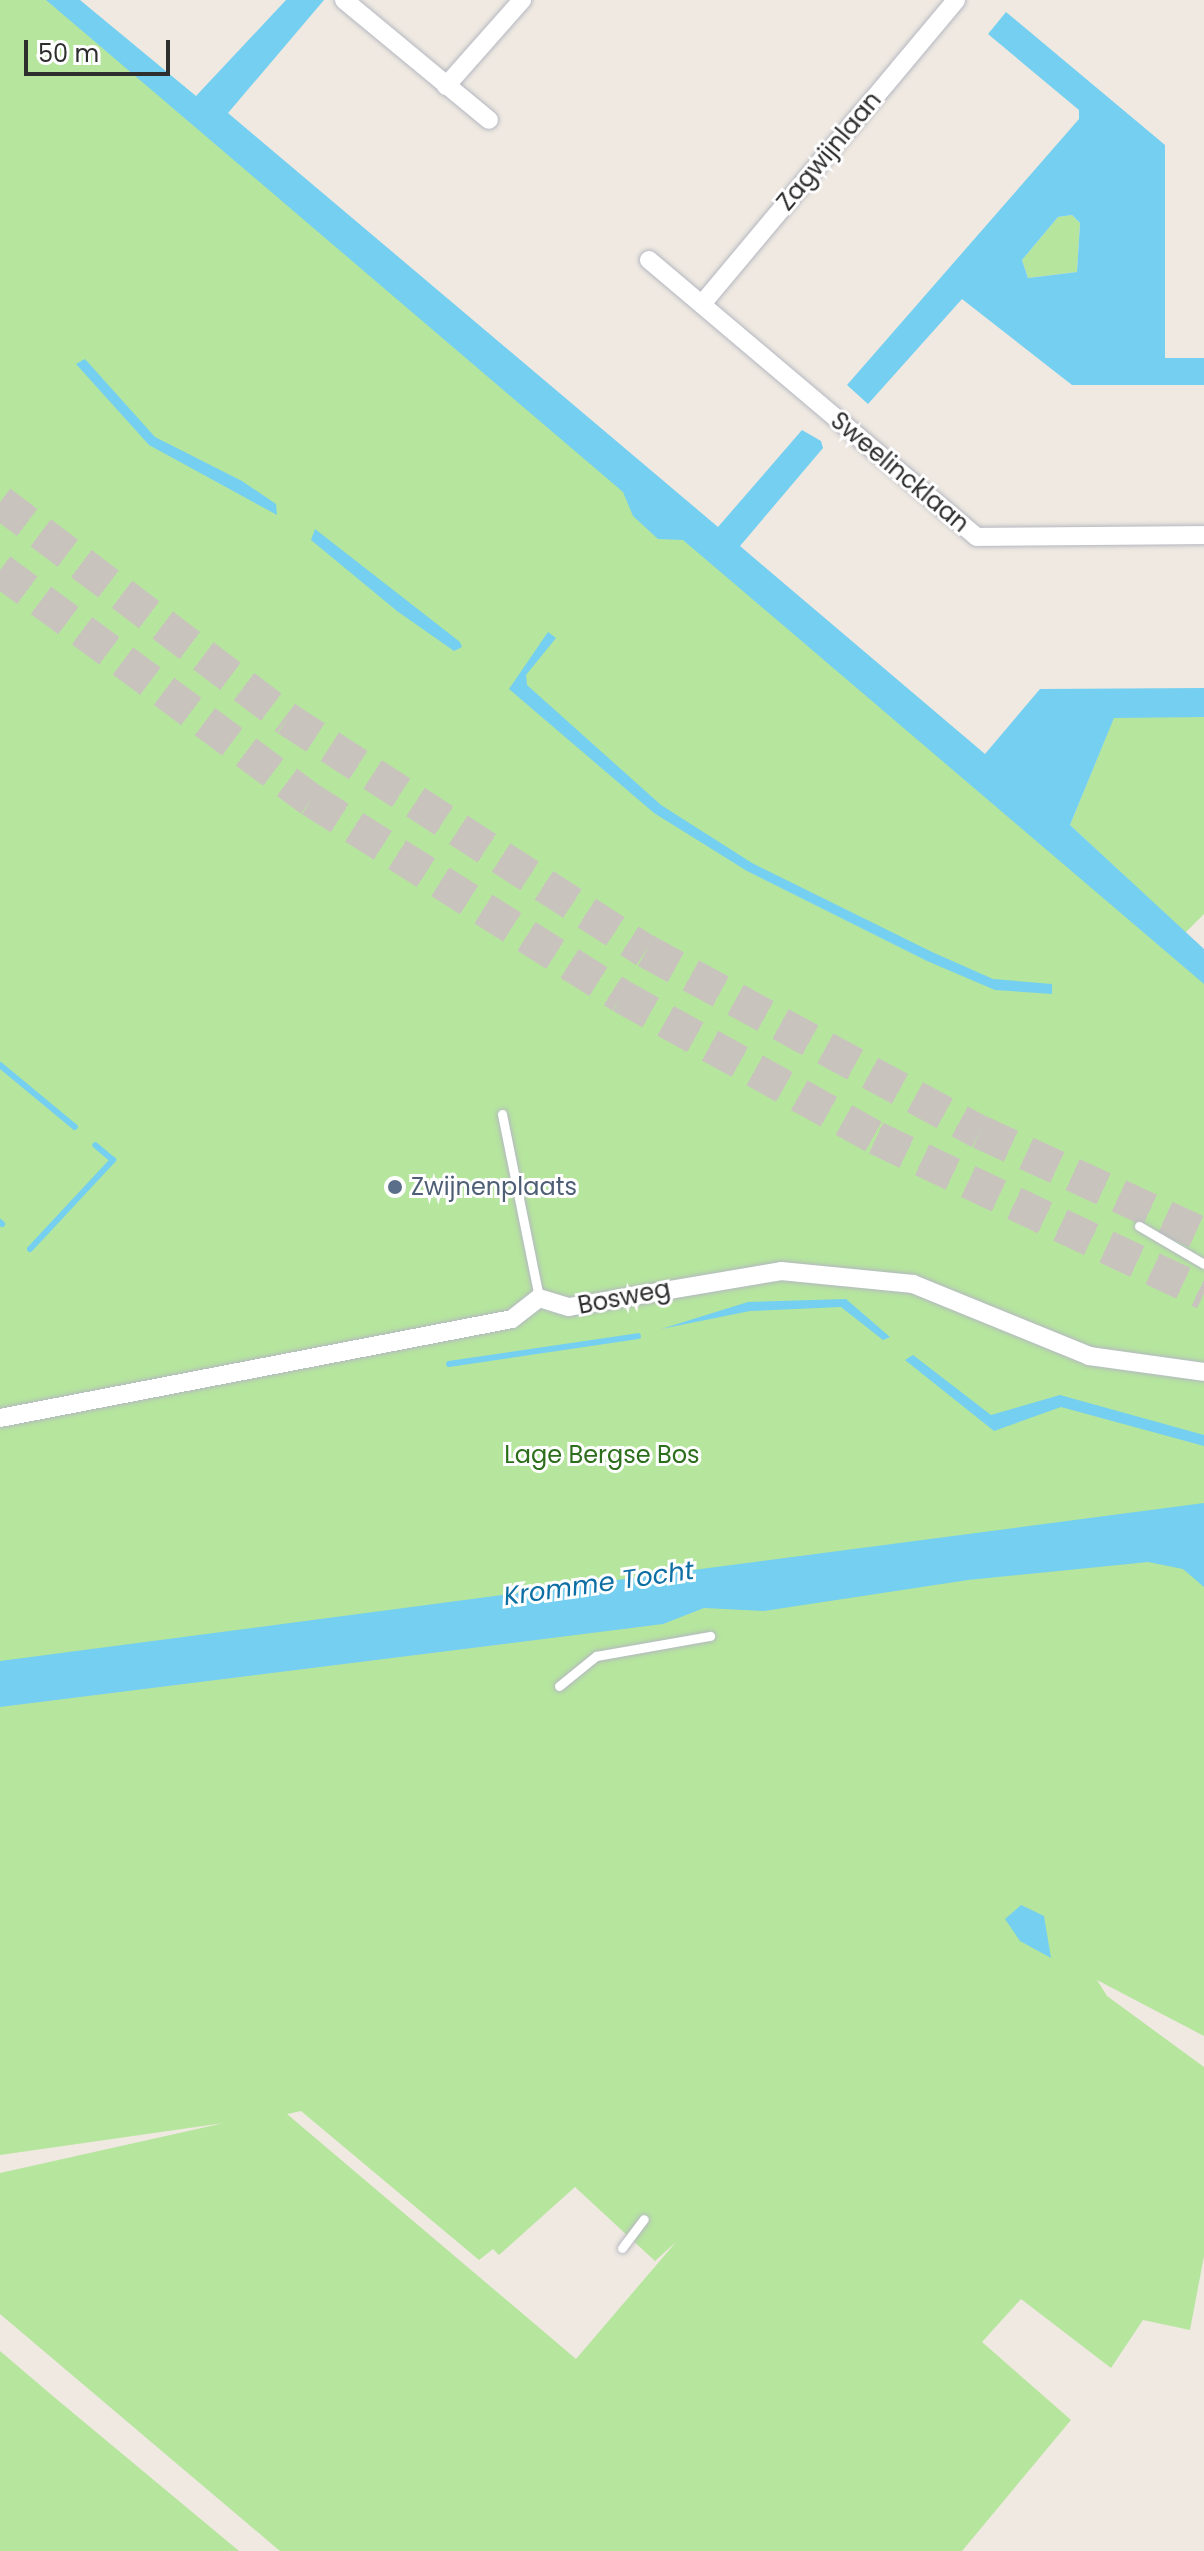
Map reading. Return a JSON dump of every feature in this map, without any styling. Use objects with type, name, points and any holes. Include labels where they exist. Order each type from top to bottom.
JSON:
[{"type":"street","points":[[344,0],[489,120]]},
{"type":"street","points":[[446,86],[522,0]]},
{"type":"street","name":"Zagwijnlaan","points":[[702,304],[956,0]]},
{"type":"street","name":"Sweelincklaan","points":[[649,260],[977,537],[1204,535]]},
{"type":"street","name":"Bosweg","points":[[539,1298],[569,1307],[757,1274],[866,1274],[952,1296],[1089,1356],[1204,1372]]},
{"type":"street","points":[[0,1418],[512,1319],[539,1298]]},
{"type":"lane","points":[[502,1114],[539,1298]]},
{"type":"lane","points":[[1139,1226],[1204,1264]]},
{"type":"lane","points":[[559,1686],[596,1656],[710,1636]]},
{"type":"lane","points":[[622,2248],[644,2219]]},
{"type":"green space","name":"Lage Bergse Bos","points":[[0,0],[57,0],[1204,973],[1204,2036],[1097,1980],[1107,1996],[1204,2067],[1204,2256],[1190,2330],[1143,2320],[1111,2368],[1021,2299],[982,2342],[1071,2420],[962,2551],[280,2551],[0,2314],[0,2173],[224,2123],[0,2155]],"holes":[[[301,2111],[479,2260],[493,2249],[499,2255],[575,2187],[655,2261],[676,2242],[576,2359],[287,2114]]]},
{"type":"green space","points":[[1072,215],[1080,223],[1077,272],[1028,278],[1022,260],[1058,217]]},
{"type":"green space","points":[[1114,717],[1204,717],[1204,914],[1185,933],[1070,825]]},
{"type":"green space","points":[[0,2351],[54,2397],[239,2551],[0,2551]]},
{"type":"water","points":[[46,0],[80,0],[196,96],[286,0],[324,0],[228,113],[718,527],[802,430],[821,441],[823,448],[740,546],[985,754],[1040,689],[1204,688],[1204,717],[1114,718],[1070,825],[1204,949],[1204,984],[683,540],[658,539],[633,516],[623,492]]},
{"type":"water","points":[[1006,12],[1165,145],[1165,358],[1204,358],[1204,385],[1072,385],[962,299],[868,404],[847,385],[1079,119],[1079,110],[988,34]],"holes":[[[1072,215],[1080,223],[1077,272],[1028,278],[1022,260],[1058,217]]]},
{"type":"water","points":[[85,359],[155,437],[242,481],[276,504],[277,515],[149,445],[76,364]]},
{"type":"water","points":[[315,529],[460,642],[462,647],[454,651],[397,611],[311,540]]},
{"type":"water","points":[[548,632],[556,638],[526,675],[527,685],[661,805],[752,863],[932,952],[993,979],[1052,984],[1052,994],[995,990],[927,961],[747,871],[654,813],[509,689]]},
{"type":"water","points":[[846,1299],[890,1337],[883,1340],[841,1307],[750,1311],[661,1329],[748,1302]]},
{"type":"water","points":[[913,1355],[991,1415],[1060,1395],[1204,1435],[1204,1446],[1061,1407],[994,1431],[905,1360]]},
{"type":"water","name":"Kromme Tocht","points":[[1204,1503],[1204,1587],[1183,1569],[1148,1562],[968,1580],[764,1611],[704,1608],[663,1624],[0,1707],[0,1661]]},
{"type":"water","points":[[1021,1905],[1044,1916],[1051,1958],[1020,1941],[1005,1919]]},
{"type":"waterway","points":[[0,1065],[75,1127]]},
{"type":"waterway","points":[[30,1249],[113,1160],[95,1145]]},
{"type":"waterway","points":[[449,1364],[638,1336]]},
{"type":"tunnel","points":[[0,502],[287,719],[646,951],[980,1132],[1204,1235]]},
{"type":"tunnel","points":[[0,570],[311,800],[621,996],[876,1138],[1204,1293]]},
{"type":"place","name":"Zwijnenplaats","points":[[395,1187]]}]
